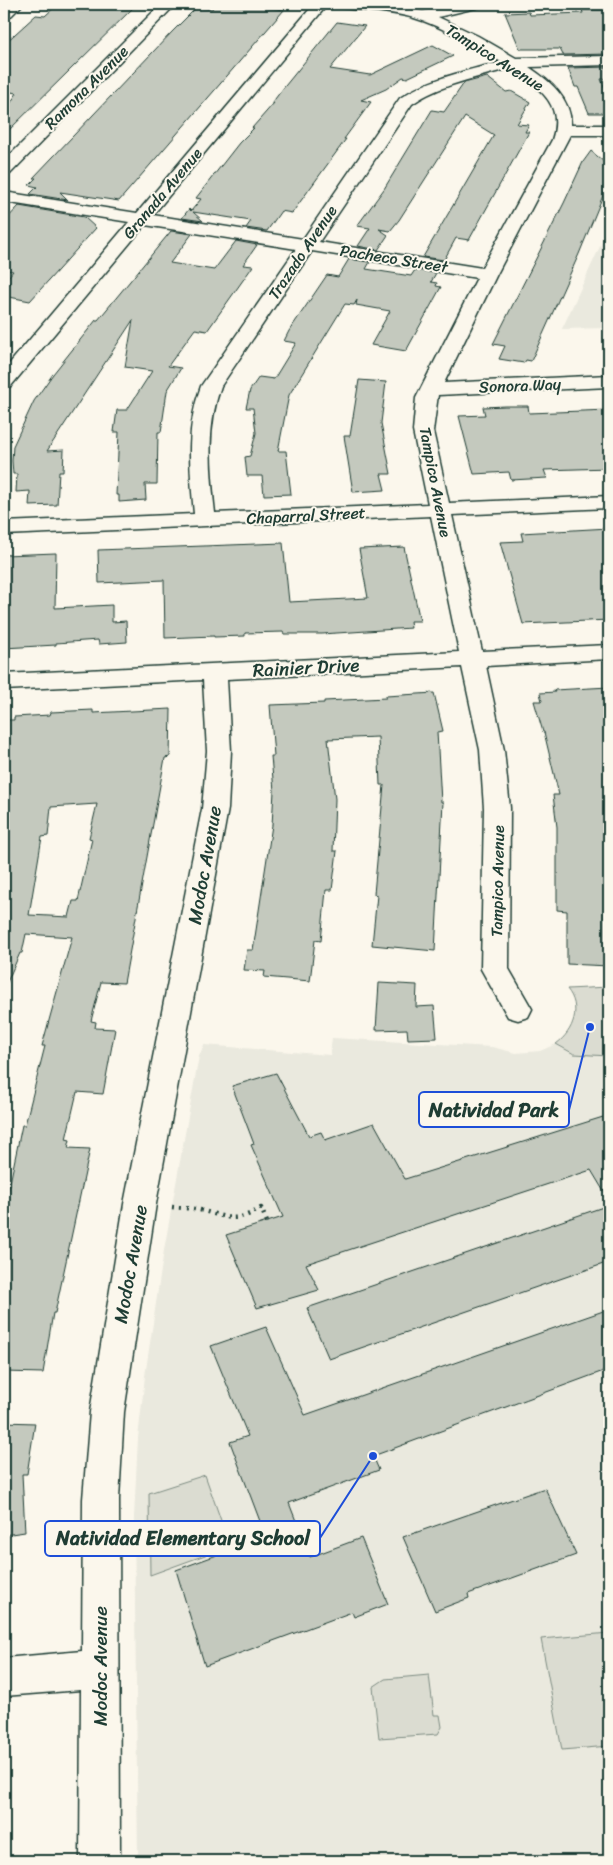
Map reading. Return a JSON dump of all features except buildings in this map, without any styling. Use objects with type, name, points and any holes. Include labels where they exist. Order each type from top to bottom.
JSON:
[{"type":"street","points":[[4,15],[16,4]]},
{"type":"street","name":"Ramona Avenue","points":[[4,170],[168,4]]},
{"type":"street","name":"Granada Avenue","points":[[4,382],[321,4]]},
{"type":"street","name":"Tampico Avenue","points":[[344,4],[396,10],[422,16],[445,25],[513,63],[541,82],[553,94],[561,110],[564,130],[488,274],[431,389],[425,406],[423,431],[489,728],[496,778],[495,969],[518,1009]]},
{"type":"street","points":[[422,16],[475,4]]},
{"type":"street","name":"Trazado Avenue","points":[[205,520],[199,428],[205,399],[211,386],[406,101],[421,91],[441,83],[513,63],[609,60]]},
{"type":"street","points":[[564,130],[609,130]]},
{"type":"street","name":"Pacheco Street","points":[[4,197],[488,274]]},
{"type":"street","name":"Sonora Way","points":[[431,389],[609,381]]},
{"type":"street","name":"Chaparral Street","points":[[4,529],[609,502]]},
{"type":"street","name":"Rainier Drive","points":[[4,682],[609,652]]},
{"type":"street","name":"Modoc Avenue","points":[[100,1861],[99,1669],[101,1499],[107,1412],[140,1204],[215,809],[218,751],[215,672]]},
{"type":"street","points":[[4,1677],[99,1669]]},
{"type":"path","points":[[172,1207],[202,1210],[228,1220],[241,1219],[262,1208],[268,1222]]},
{"type":"shaded area","points":[[609,227],[609,328],[562,329]]},
{"type":"shaded area","points":[[609,987],[609,1056],[574,1054],[556,1044],[567,1032],[574,1018],[574,1003],[567,989]]},
{"type":"shaded area","points":[[332,1038],[492,1047],[516,1053],[540,1051],[556,1044],[574,1054],[609,1056],[609,1858],[572,1861],[138,1861],[134,1517],[138,1438],[145,1376],[164,1250],[199,1056],[204,1045],[330,1055]]},
{"type":"shaded area","points":[[205,1475],[230,1546],[150,1575],[149,1493]]},
{"type":"shaded area","points":[[609,1633],[609,1746],[562,1750],[541,1639]]},
{"type":"shaded area","points":[[429,1675],[434,1715],[440,1715],[442,1727],[438,1734],[379,1738],[373,1687],[385,1679]]},
{"type":"place","name":"Natividad Park","points":[[590,1027]]},
{"type":"place","name":"Natividad Elementary School","points":[[373,1456]]}]
